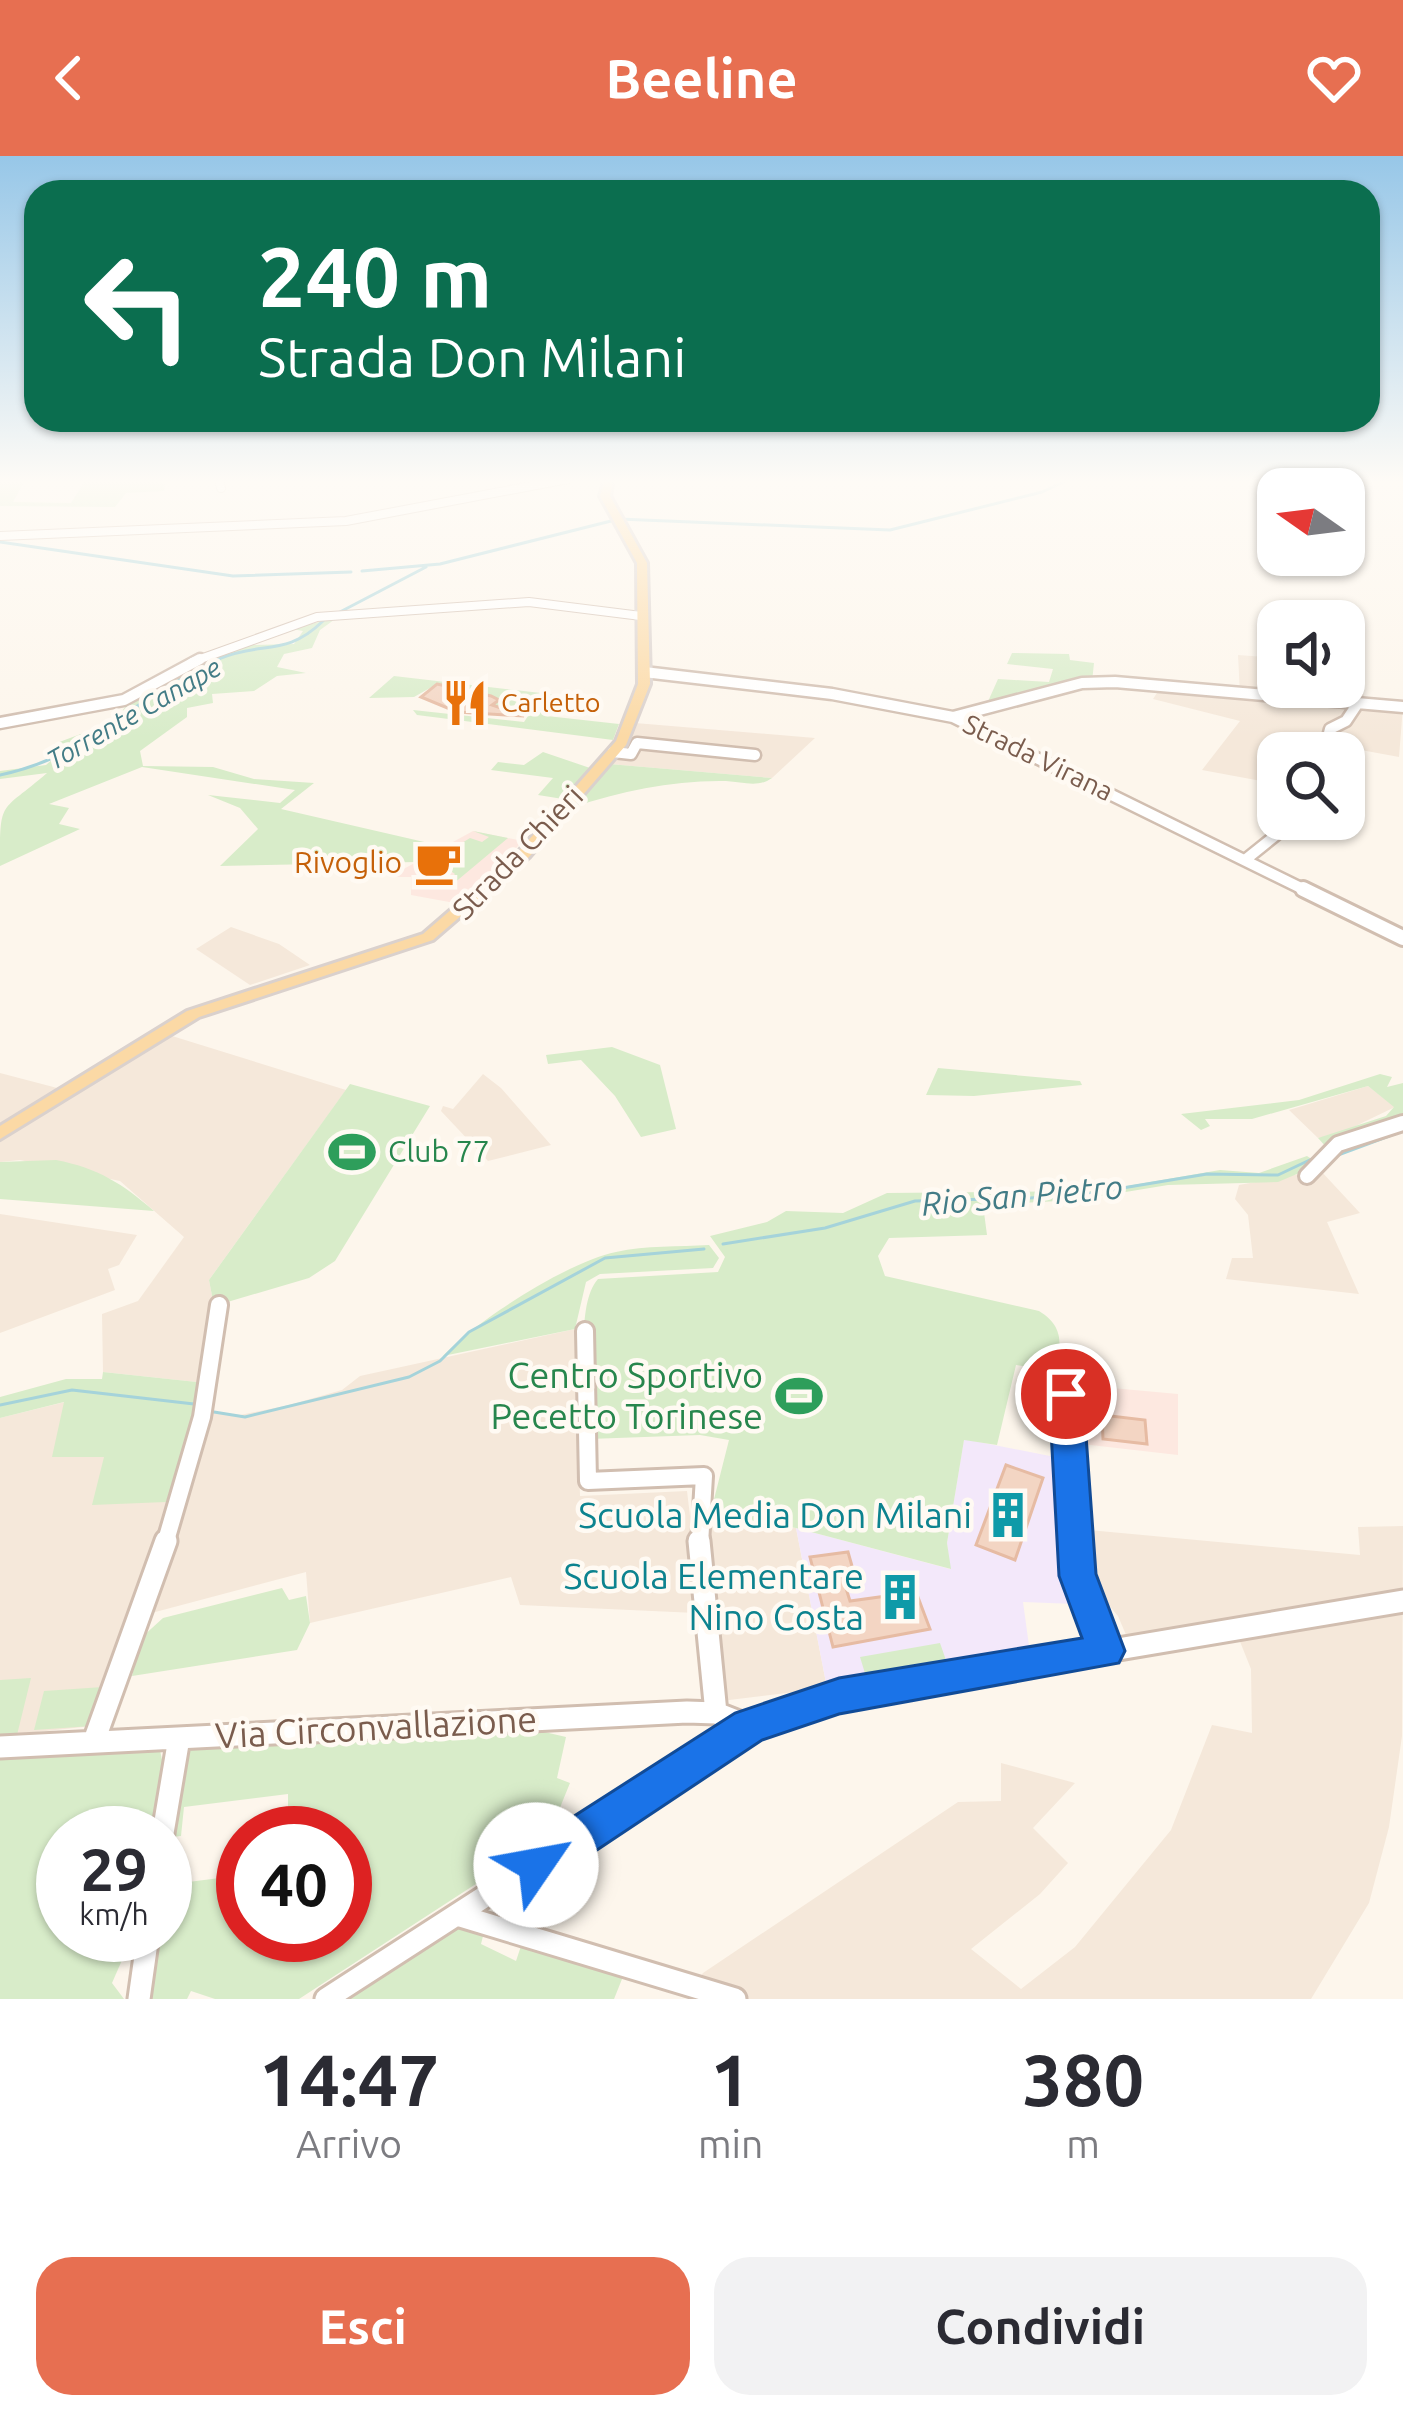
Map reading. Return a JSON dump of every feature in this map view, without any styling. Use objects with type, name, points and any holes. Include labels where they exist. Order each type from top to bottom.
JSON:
[{"type":"main road","name":"Strada Chieri","points":[[0,1134],[193,1014],[439,931],[524,854],[613,752],[635,715],[644,672],[643,565]]},
{"type":"street","points":[[0,723],[124,700],[188,664],[317,617],[529,602],[641,616]]},
{"type":"street","name":"Strada Virana","points":[[644,672],[832,694],[953,717],[1403,938]]},
{"type":"street","points":[[953,717],[1082,683],[1257,698]]},
{"type":"street","points":[[1365,706],[1403,707]]},
{"type":"street","points":[[1329,732],[1346,722],[1354,708]]},
{"type":"street","points":[[613,752],[631,754],[637,743],[755,754]]},
{"type":"street","points":[[1245,860],[1270,840]]},
{"type":"street","points":[[1307,1176],[1338,1144],[1403,1123]]},
{"type":"street","points":[[94,1741],[117,1687],[189,1465],[215,1368],[219,1305]]},
{"type":"street","points":[[585,1331],[588,1481],[704,1477],[698,1527],[716,1713]]},
{"type":"street","points":[[1066,1394],[1078,1576],[1089,1595],[1105,1651]]},
{"type":"street","points":[[326,1999],[749,1726],[839,1696],[1403,1600]]},
{"type":"street","name":"Via Circonvallazione","points":[[0,1747],[716,1713],[749,1726]]},
{"type":"street","points":[[168,1806],[179,1738]]},
{"type":"street","points":[[458,1916],[541,1942],[646,1966],[735,1999]]},
{"type":"street","points":[[139,1999],[144,1962]]},
{"type":"shaded area","points":[[1238,655],[1257,656],[1257,708],[1365,708],[1365,699],[1367,705],[1403,706],[1399,757],[1365,751],[1365,732],[1257,732],[1257,780],[1202,770],[1240,721],[1153,699],[1161,687],[1240,694]]},
{"type":"shaded area","points":[[635,723],[815,738],[772,778],[609,764]]},
{"type":"shaded area","points":[[473,831],[523,841],[460,904],[411,895],[411,877],[389,877]]},
{"type":"shaded area","points":[[231,927],[279,944],[310,965],[250,985],[196,949]]},
{"type":"shaded area","points":[[156,1031],[346,1090],[209,1280],[214,1306],[206,1383],[103,1372],[102,1314],[138,1301],[184,1237],[120,1181],[20,1160],[0,1162],[0,1073],[61,1089]]},
{"type":"shaded area","points":[[483,1074],[551,1145],[488,1161],[441,1111],[443,1106],[453,1109]]},
{"type":"shaded area","points":[[1368,1086],[1395,1107],[1339,1134],[1318,1138],[1289,1110]]},
{"type":"shaded area","points":[[1320,1170],[1360,1213],[1327,1222],[1359,1294],[1226,1279],[1232,1258],[1253,1258],[1248,1215],[1235,1199],[1239,1185]]},
{"type":"shaded area","points":[[0,1214],[137,1235],[119,1265],[108,1269],[115,1290],[0,1333]]},
{"type":"shaded area","points":[[575,1329],[580,1496],[687,1491],[690,1516],[796,1528],[827,1688],[721,1701],[696,1613],[520,1605],[511,1577],[310,1623],[306,1572],[129,1619],[92,1726],[0,1736],[0,1418],[65,1402],[53,1457],[183,1457],[195,1410],[240,1415],[289,1405],[342,1390],[360,1376]]},
{"type":"shaded area","points":[[1068,1384],[1178,1394],[1178,1455],[1073,1443]]},
{"type":"shaded area","points":[[964,1439],[1060,1458],[1075,1604],[1023,1602],[1030,1653],[827,1688],[796,1528],[950,1569],[947,1543]]},
{"type":"shaded area","points":[[1403,1526],[1402,1736],[1389,1827],[1369,1903],[1311,1999],[703,1999],[688,1993],[703,1973],[958,1802],[1001,1801],[1001,1763],[1075,1783],[1033,1828],[1068,1863],[1040,1894],[971,1949],[1021,1989],[1075,1947],[1171,1830],[1212,1725],[1252,1733],[1251,1669],[1239,1639],[1135,1656],[1118,1616],[1080,1571],[1078,1529],[1360,1555],[1358,1527]]},
{"type":"green space","points":[[338,617],[320,630],[312,648],[284,654],[277,667],[306,673],[277,676],[254,691],[212,694],[213,703],[187,708],[187,717],[140,751],[143,766],[213,767],[254,779],[314,783],[281,809],[446,847],[416,862],[220,866],[258,829],[240,808],[208,795],[280,803],[295,790],[142,767],[49,804],[69,808],[59,824],[80,829],[0,866],[6,809],[47,773],[0,779],[0,771],[46,765],[61,752],[54,744],[113,722],[127,705],[123,704],[213,656],[253,645],[294,644],[303,631],[292,629]]},
{"type":"green space","points":[[1012,653],[1069,654],[1070,660],[1094,663],[1092,682],[986,706],[998,679],[1049,682],[1053,669],[1007,664]]},
{"type":"green space","points":[[394,676],[550,694],[559,697],[547,716],[619,724],[613,740],[417,715],[413,710],[524,722],[528,716],[492,705],[498,700],[491,696],[437,684],[414,697],[369,698]]},
{"type":"green space","points":[[543,752],[590,768],[563,799],[538,795],[553,778],[491,770],[498,762],[524,765]]},
{"type":"green space","points":[[609,764],[772,778],[756,784],[667,785],[573,807]]},
{"type":"green space","points":[[473,831],[508,838],[453,884],[449,881],[455,874],[444,866],[460,854],[452,849],[470,838],[482,842],[489,837]]},
{"type":"green space","points":[[612,1047],[660,1065],[676,1129],[641,1137],[615,1096],[581,1060],[548,1064],[546,1055]]},
{"type":"green space","points":[[938,1068],[1080,1081],[1082,1085],[974,1096],[926,1095]]},
{"type":"green space","points":[[1380,1074],[1392,1077],[1387,1087],[1403,1083],[1403,1116],[1327,1148],[1318,1138],[1386,1116],[1394,1107],[1368,1086],[1252,1119],[1205,1119],[1210,1126],[1201,1130],[1181,1114],[1299,1100]]},
{"type":"green space","name":"Club 77","points":[[350,1084],[430,1106],[335,1261],[309,1278],[214,1306],[209,1280]]},
{"type":"green space","name":"Centro Sportivo Pecetto Torinese","points":[[1307,1156],[1313,1160],[1304,1171],[1278,1182],[1168,1185],[1077,1200],[983,1205],[987,1235],[889,1238],[878,1256],[885,1276],[1039,1311],[1058,1334],[1056,1383],[1042,1369],[1016,1365],[997,1445],[964,1440],[947,1543],[951,1569],[796,1528],[710,1515],[729,1440],[700,1435],[589,1439],[584,1331],[590,1292],[598,1279],[718,1272],[725,1257],[710,1236],[767,1222],[786,1211],[843,1213],[887,1193],[1098,1191],[1220,1170],[1259,1173]]},
{"type":"green space","points":[[56,1160],[109,1178],[154,1211],[0,1199],[0,1162]]},
{"type":"green space","points":[[709,1245],[719,1258],[713,1268],[600,1274],[586,1282],[575,1329],[443,1356],[523,1295],[596,1258],[639,1248]]},
{"type":"green space","points":[[103,1372],[206,1383],[166,1502],[92,1505],[104,1457],[52,1457],[64,1402],[0,1418],[0,1397],[66,1379],[102,1379]]},
{"type":"green space","points":[[282,1588],[289,1600],[306,1596],[310,1623],[297,1650],[132,1676],[141,1638],[163,1618]]},
{"type":"green space","points":[[940,1643],[948,1666],[867,1680],[860,1657]]},
{"type":"green space","points":[[31,1678],[17,1735],[0,1736],[0,1680]]},
{"type":"green space","points":[[103,1687],[92,1726],[34,1730],[44,1691]]},
{"type":"green space","points":[[536,1730],[566,1737],[557,1778],[570,1783],[548,1837],[372,1952],[372,1806],[288,1806],[288,1794],[177,1806],[187,1747]]},
{"type":"green space","points":[[160,1750],[165,1775],[160,1806],[36,1806],[36,1962],[121,1962],[112,1983],[124,1999],[0,1999],[0,1758]]},
{"type":"green space","points":[[216,1878],[216,1962],[356,1962],[299,1999],[215,1999],[191,1991],[187,1999],[151,1999],[155,1962],[192,1962],[192,1882]]},
{"type":"green space","points":[[457,1923],[484,1932],[481,1944],[516,1961],[522,1943],[624,1974],[614,1999],[347,1999]]},
{"type":"building","name":"Carletto","points":[[437,684],[491,696],[499,700],[492,705],[524,716],[457,712],[421,697]]},
{"type":"building","points":[[1102,1415],[1145,1420],[1147,1444],[1103,1439]]},
{"type":"building","name":"Scuola Media Don Milani","points":[[1006,1465],[1043,1478],[1015,1560],[976,1545]]},
{"type":"building","name":"Scuola Elementare Nino Costa","points":[[848,1552],[856,1580],[844,1582],[850,1601],[916,1592],[930,1629],[833,1647],[810,1557]]},
{"type":"waterway","points":[[158,565],[233,576],[351,572]]},
{"type":"waterway","points":[[362,571],[429,565]]},
{"type":"waterway","name":"Torrente Canape","points":[[338,613],[426,567]]},
{"type":"waterway","points":[[0,775],[64,753],[191,672],[236,653],[297,640],[323,621]]},
{"type":"waterway","name":"Rio San Pietro","points":[[1338,1155],[1403,1131]]},
{"type":"waterway","name":"Rio San Pietro","points":[[723,1244],[825,1228],[915,1201],[1068,1197],[1207,1174],[1278,1175],[1316,1157]]},
{"type":"waterway","name":"Rio San Pietro","points":[[214,1412],[245,1417],[409,1377],[440,1361],[469,1332],[605,1258],[704,1249]]},
{"type":"waterway","name":"Rio San Pietro","points":[[0,1405],[72,1390],[194,1404]]},
{"type":"place","name":"Carletto","points":[[465,703]]},
{"type":"place","name":"Rivoglio","points":[[438,863]]},
{"type":"place","name":"Club 77","points":[[352,1152]]},
{"type":"place","name":"Centro Sportivo Pecetto Torinese","points":[[799,1396]]},
{"type":"place","name":"Scuola Media Don Milani","points":[[1008,1515]]},
{"type":"place","name":"Scuola Elementare Nino Costa","points":[[900,1597]]},
{"type":"route","points":[[536,1865],[749,1726],[839,1696],[1105,1651],[1089,1595],[1078,1576],[1066,1394]]}]
